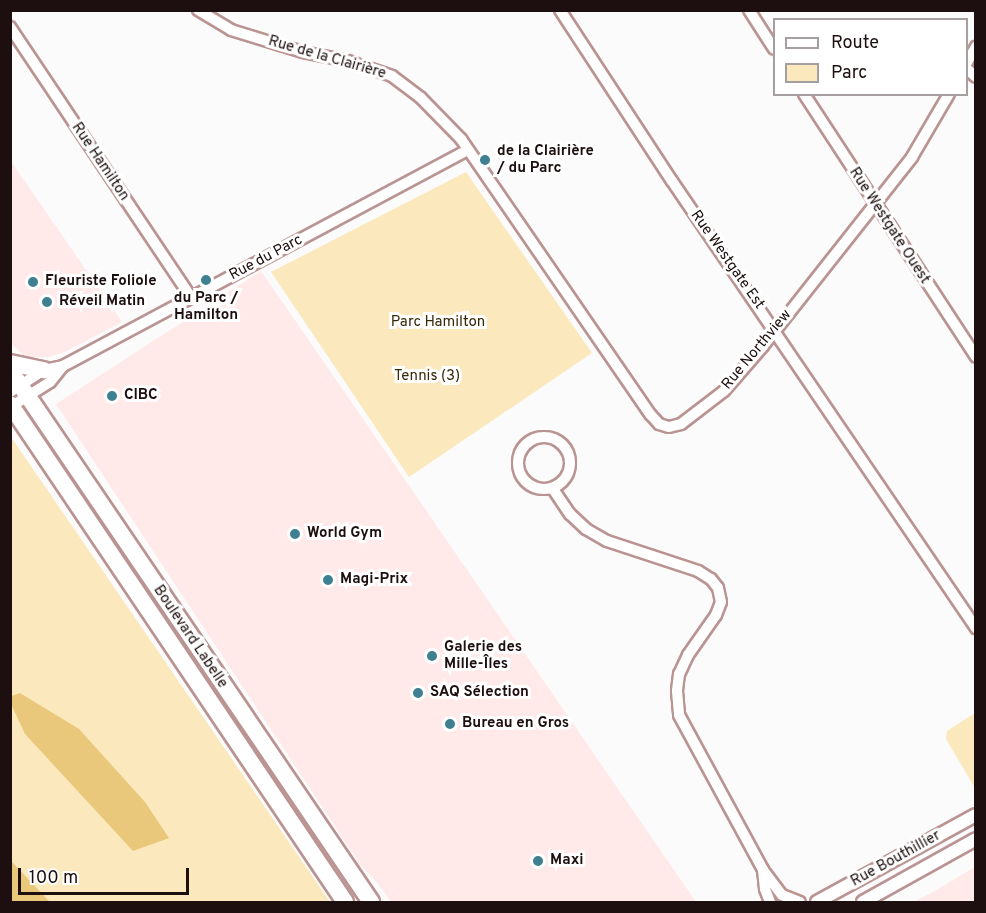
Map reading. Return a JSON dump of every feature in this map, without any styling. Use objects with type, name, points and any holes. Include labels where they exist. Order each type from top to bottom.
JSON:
[{"type":"main road","points":[[10,363],[44,370]]},
{"type":"main road","name":"Boulevard Labelle","points":[[10,370],[16,397],[345,903]]},
{"type":"main road","name":"Boulevard Labelle","points":[[16,397],[371,903]]},
{"type":"street","name":"Rue de la Clairière","points":[[198,10],[231,30],[303,52],[348,61],[392,76],[421,98],[453,128],[468,150]]},
{"type":"street","name":"Rue Westgate Est","points":[[560,10],[672,181],[975,628]]},
{"type":"street","points":[[750,10],[773,47]]},
{"type":"street","name":"Rue Hamilton","points":[[10,27],[189,296]]},
{"type":"street","points":[[968,62],[975,47]]},
{"type":"street","name":"Rue Westgate Ouest","points":[[805,96],[975,357]]},
{"type":"street","name":"Rue Northview","points":[[468,150],[659,424],[669,427],[677,426],[708,404],[736,378],[921,144],[948,96]]},
{"type":"street","name":"Rue du Parc","points":[[16,397],[44,370],[63,366],[189,296],[241,272],[468,150]]},
{"type":"street","name":"Rue du Parc","points":[[16,397],[50,382],[63,366]]},
{"type":"street","points":[[538,437],[548,437],[561,442],[570,458],[569,474],[564,482],[553,489],[534,488],[526,483],[519,471],[520,452],[526,444],[538,437]]},
{"type":"street","points":[[553,489],[570,514],[590,531],[607,541],[698,571],[711,579],[718,588],[721,602],[716,615],[688,656],[679,674],[677,691],[679,715],[763,870],[782,900],[800,903]]},
{"type":"street","name":"Rue Bouthillier","points":[[817,903],[975,815]]},
{"type":"street","name":"Rue Bouthillier","points":[[863,903],[975,838]]},
{"type":"street","points":[[763,870],[765,889],[770,903]]},
{"type":"shaded area","points":[[10,160],[122,322],[65,352],[49,357],[25,357],[11,343]]},
{"type":"shaded area","points":[[261,271],[696,902],[391,902],[376,881],[361,866],[56,404]]},
{"type":"shaded area","points":[[20,693],[79,729],[145,802],[169,838],[133,851],[25,734],[11,704],[11,696]]},
{"type":"shaded area","points":[[11,861],[50,902],[11,902]]},
{"type":"shaded area","points":[[975,867],[975,902],[913,902],[933,892]]},
{"type":"green space","name":"Parc Hamilton","points":[[466,172],[592,353],[409,477],[271,272]]},
{"type":"green space","points":[[11,437],[330,902],[11,902]]},
{"type":"green space","points":[[975,713],[975,788],[946,739],[947,731]]},
{"type":"place","name":"de la Clairière / du Parc","points":[[485,160]]},
{"type":"place","name":"du Parc / Hamilton","points":[[206,280]]},
{"type":"place","name":"Fleuriste Foliole","points":[[33,282]]},
{"type":"place","name":"Réveil Matin","points":[[47,302]]},
{"type":"place","name":"CIBC","points":[[112,396]]},
{"type":"place","name":"World Gym","points":[[295,534]]},
{"type":"place","name":"Magi-Prix","points":[[328,580]]},
{"type":"place","name":"Galerie des Mille-Îles","points":[[432,656]]},
{"type":"place","name":"SAQ Sélection","points":[[418,693]]},
{"type":"place","name":"Bureau en Gros","points":[[450,724]]},
{"type":"place","name":"Maxi","points":[[538,861]]},
{"type":"park label","name":"Tennis (3)","points":[[427,377]]}]
